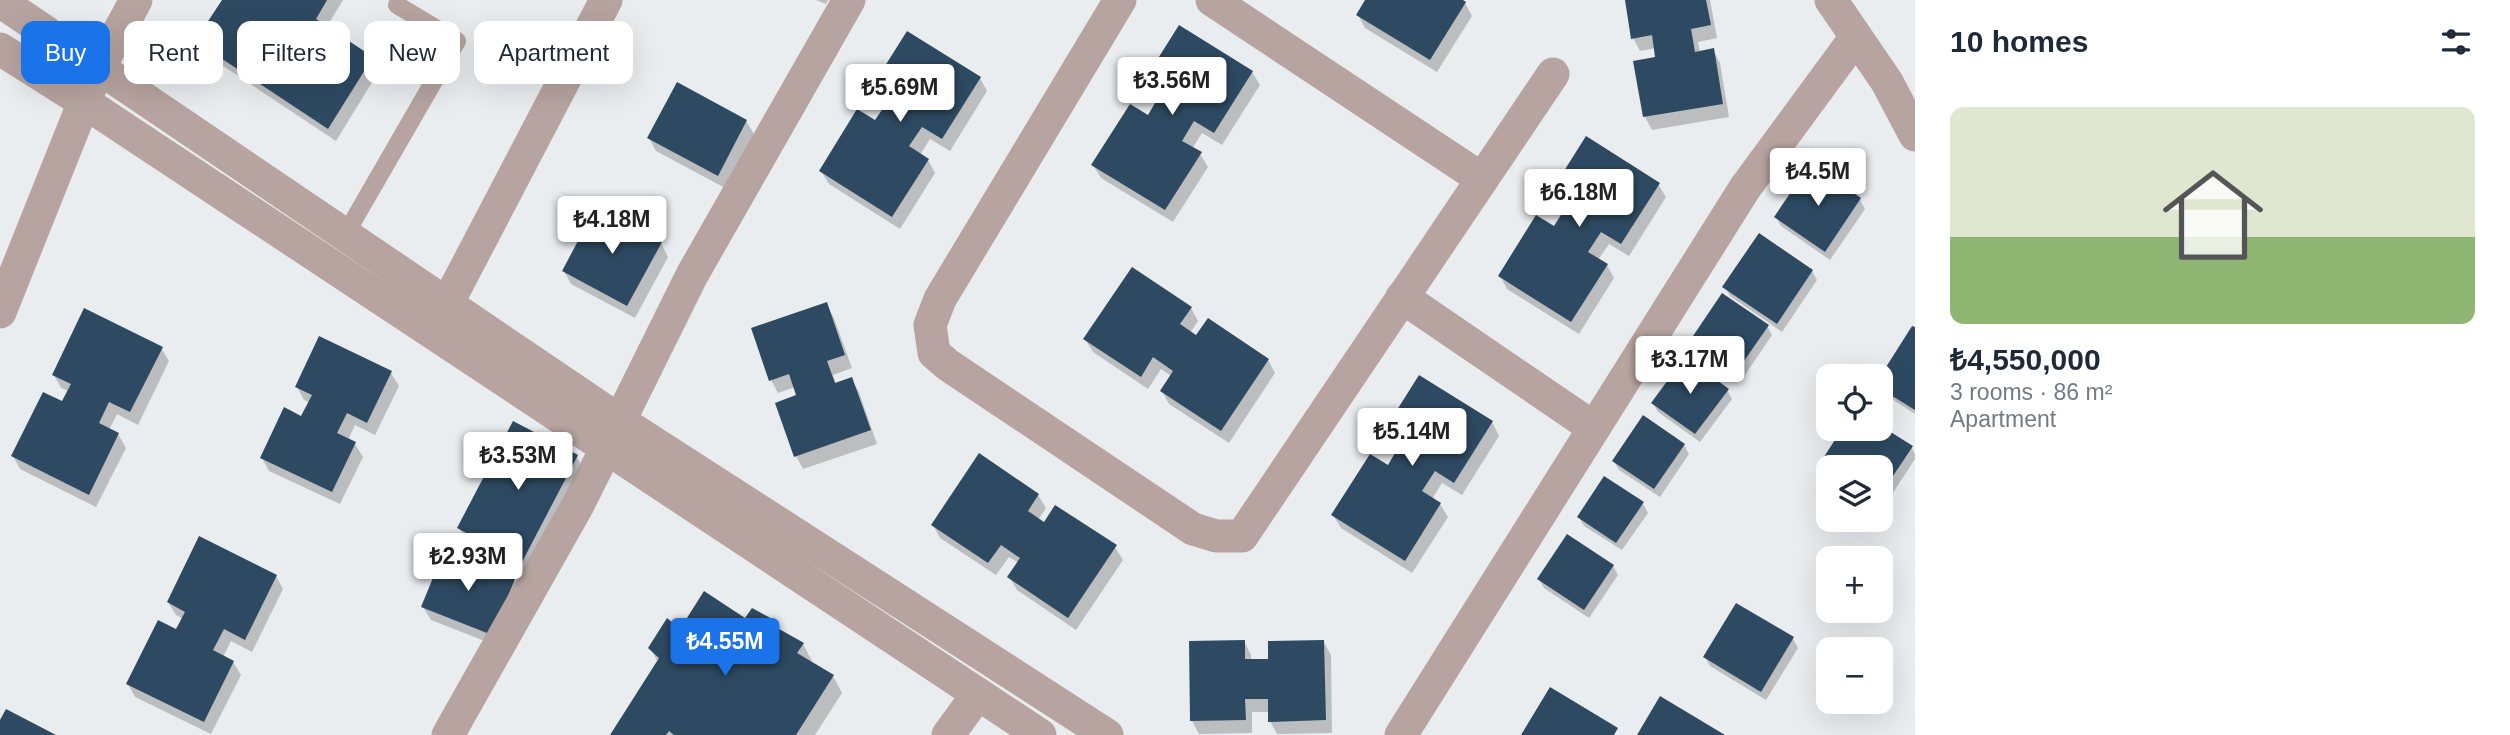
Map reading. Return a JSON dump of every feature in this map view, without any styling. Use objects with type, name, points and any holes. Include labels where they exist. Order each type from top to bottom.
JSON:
[{"type":"street","points":[[110,48],[136,0]]},
{"type":"street","points":[[447,304],[606,0]]},
{"type":"street","points":[[448,735],[578,505],[692,275],[849,0]]},
{"type":"street","points":[[1120,0],[940,299],[930,325],[934,353],[1193,529],[1216,536],[1242,536],[1553,74]]},
{"type":"street","points":[[1212,0],[1482,179]]},
{"type":"street","points":[[1831,0],[1887,82],[1915,135]]},
{"type":"street","points":[[0,1],[30,21]]},
{"type":"street","points":[[1401,735],[1745,188],[1856,37]]},
{"type":"street","points":[[0,49],[613,435],[1107,735]]},
{"type":"street","points":[[110,75],[447,304],[613,435],[1040,735]]},
{"type":"street","points":[[0,312],[92,84]]},
{"type":"street","points":[[1402,297],[1594,428]]},
{"type":"street","points":[[948,735],[978,694]]},
{"type":"lane","points":[[345,235],[457,41],[397,5]]},
{"type":"building","points":[[222,0],[327,0],[316,19],[319,21],[237,21],[237,69],[223,60],[223,21],[208,21]]},
{"type":"building","points":[[1365,0],[1466,2],[1430,60],[1356,15]]},
{"type":"building","points":[[1625,0],[1706,0],[1711,25],[1691,29],[1695,52],[1714,48],[1723,104],[1643,117],[1633,61],[1655,57],[1652,35],[1631,39]]},
{"type":"building","points":[[1179,25],[1253,71],[1214,133],[1194,121],[1182,141],[1202,152],[1165,210],[1091,165],[1130,104],[1148,115],[1158,98],[1140,87]]},
{"type":"building","points":[[907,31],[981,77],[942,139],[922,127],[909,146],[929,159],[892,217],[819,171],[857,109],[875,120],[886,104],[868,93]]},
{"type":"building","points":[[350,42],[364,51],[364,71],[328,129],[260,84],[350,84]]},
{"type":"building","points":[[677,82],[747,120],[718,176],[647,138]]},
{"type":"building","points":[[1586,136],[1660,183],[1621,244],[1601,232],[1588,252],[1608,264],[1571,322],[1498,276],[1536,215],[1554,226],[1564,210],[1547,198]]},
{"type":"building","points":[[1810,164],[1861,198],[1825,252],[1774,217]]},
{"type":"building","points":[[596,207],[662,242],[627,306],[562,271]]},
{"type":"building","points":[[1759,233],[1813,270],[1777,324],[1722,287]]},
{"type":"building","points":[[1132,267],[1192,307],[1180,324],[1196,335],[1208,318],[1269,359],[1221,431],[1160,391],[1173,371],[1153,357],[1141,377],[1083,339]]},
{"type":"building","points":[[1722,293],[1769,325],[1737,371],[1691,339]]},
{"type":"building","points":[[827,302],[845,355],[827,361],[835,383],[852,377],[871,430],[794,457],[775,403],[796,395],[789,374],[769,381],[751,328]]},
{"type":"building","points":[[84,308],[163,347],[130,412],[109,402],[99,423],[119,433],[89,495],[11,456],[43,392],[62,401],[71,384],[52,375]]},
{"type":"building","points":[[1912,326],[1915,327],[1915,410],[1893,396],[1893,364],[1888,364]]},
{"type":"building","points":[[319,336],[392,371],[367,423],[347,413],[337,433],[356,442],[332,492],[260,458],[284,407],[301,416],[312,395],[295,387]]},
{"type":"building","points":[[1685,357],[1729,389],[1695,434],[1651,403]]},
{"type":"building","points":[[1419,375],[1493,421],[1454,483],[1435,471],[1422,491],[1441,503],[1405,561],[1331,515],[1370,454],[1388,465],[1398,448],[1380,437]]},
{"type":"building","points":[[1643,415],[1685,444],[1654,489],[1612,461]]},
{"type":"building","points":[[513,421],[578,455],[522,562],[457,528]]},
{"type":"building","points":[[1893,434],[1913,446],[1893,476],[1893,455],[1825,455],[1834,441],[1893,441]]},
{"type":"building","points":[[979,453],[1039,494],[1028,511],[1044,522],[1055,505],[1117,545],[1068,618],[1007,577],[1020,558],[1001,545],[988,563],[931,525]]},
{"type":"building","points":[[1604,476],[1644,502],[1616,543],[1577,517]]},
{"type":"building","points":[[1567,534],[1614,565],[1584,610],[1537,579]]},
{"type":"building","points":[[199,536],[277,575],[245,640],[224,629],[213,650],[234,661],[204,722],[126,684],[158,620],[176,629],[185,612],[167,602]]},
{"type":"building","points":[[444,551],[515,579],[492,635],[421,607]]},
{"type":"building","points":[[704,591],[745,618],[752,608],[776,621],[772,625],[804,643],[797,653],[834,675],[796,735],[674,735],[669,731],[666,735],[610,735],[659,658],[648,648],[667,618],[680,629]]},
{"type":"building","points":[[1736,603],[1794,637],[1761,692],[1703,657]]},
{"type":"building","points":[[1245,640],[1245,659],[1268,659],[1268,641],[1324,640],[1326,720],[1268,722],[1268,699],[1245,699],[1246,720],[1190,721],[1189,641]]},
{"type":"building","points":[[1550,687],[1618,728],[1614,735],[1521,735]]},
{"type":"building","points":[[1660,696],[1725,735],[1637,735]]},
{"type":"building","points":[[6,709],[56,735],[0,735],[0,720]]}]
